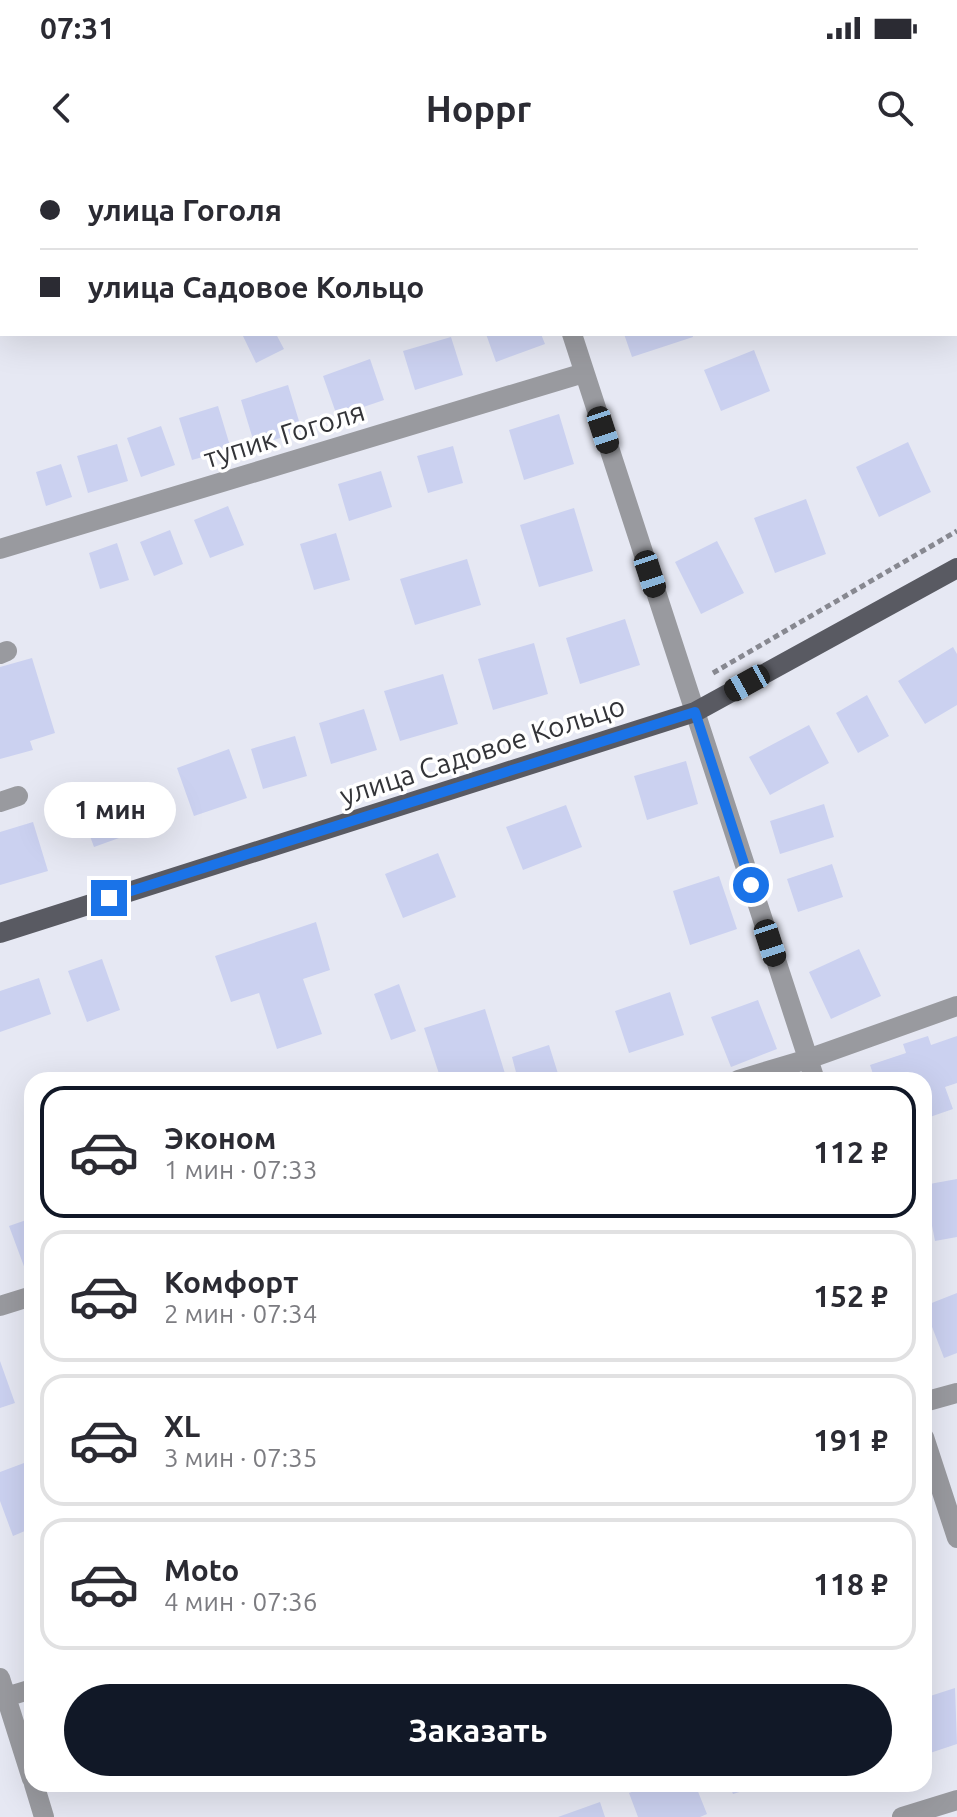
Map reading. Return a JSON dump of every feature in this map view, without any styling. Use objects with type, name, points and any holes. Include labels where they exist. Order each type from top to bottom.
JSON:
[{"type":"main road","name":"улица Садовое Кольцо","points":[[0,933],[695,712],[957,568]]},
{"type":"street","points":[[573,336],[812,1072]]},
{"type":"street","name":"тупик Гоголя","points":[[0,549],[584,373]]},
{"type":"street","points":[[765,1072],[957,1006]]},
{"type":"street","points":[[0,1306],[24,1298]]},
{"type":"street","points":[[932,1400],[957,1393]]},
{"type":"street","points":[[932,1461],[957,1538]]},
{"type":"street","points":[[24,1689],[3,1688],[24,1754]]},
{"type":"street","points":[[36,1792],[44,1817]]},
{"type":"street","points":[[902,1817],[957,1800]]},
{"type":"path","points":[[687,688],[957,531]]},
{"type":"building","points":[[243,336],[277,336],[284,349],[256,363]]},
{"type":"building","points":[[487,336],[542,336],[545,344],[496,362]]},
{"type":"building","points":[[625,336],[693,336],[693,337],[632,357]]},
{"type":"building","points":[[451,337],[463,375],[415,390],[403,351]]},
{"type":"building","points":[[754,350],[770,391],[721,411],[704,370]]},
{"type":"building","points":[[370,359],[384,400],[337,416],[323,376]]},
{"type":"building","points":[[288,385],[302,431],[255,446],[241,400]]},
{"type":"building","points":[[218,406],[231,449],[192,460],[179,418]]},
{"type":"building","points":[[559,414],[574,464],[524,480],[509,430]]},
{"type":"building","points":[[161,426],[175,465],[141,477],[127,438]]},
{"type":"building","points":[[908,442],[931,492],[879,517],[856,467]]},
{"type":"building","points":[[117,444],[128,481],[88,493],[77,456]]},
{"type":"building","points":[[453,446],[463,483],[428,493],[417,456]]},
{"type":"building","points":[[61,464],[72,497],[46,506],[36,472]]},
{"type":"building","points":[[381,471],[392,507],[349,521],[338,484]]},
{"type":"building","points":[[806,499],[826,554],[775,573],[754,518]]},
{"type":"building","points":[[228,506],[244,545],[210,558],[194,520]]},
{"type":"building","points":[[574,508],[593,571],[539,587],[520,525]]},
{"type":"building","points":[[170,530],[183,564],[154,576],[140,542]]},
{"type":"building","points":[[336,533],[350,580],[314,590],[300,544]]},
{"type":"building","points":[[717,541],[744,593],[701,614],[675,562]]},
{"type":"building","points":[[117,543],[129,580],[100,589],[89,553]]},
{"type":"building","points":[[467,559],[481,605],[415,625],[400,579]]},
{"type":"building","points":[[625,619],[640,665],[580,684],[566,638]]},
{"type":"building","points":[[534,643],[548,694],[493,710],[478,659]]},
{"type":"building","points":[[953,647],[957,654],[957,705],[925,724],[898,681]]},
{"type":"building","points":[[32,658],[55,733],[30,741],[33,750],[0,759],[0,667]]},
{"type":"building","points":[[443,674],[458,724],[400,741],[384,691]]},
{"type":"building","points":[[867,695],[889,736],[858,753],[836,713]]},
{"type":"building","points":[[364,709],[377,750],[331,764],[319,723]]},
{"type":"building","points":[[809,725],[829,763],[770,795],[749,757]]},
{"type":"building","points":[[295,736],[307,776],[263,789],[251,749]]},
{"type":"building","points":[[229,749],[247,798],[194,816],[177,768]]},
{"type":"building","points":[[686,761],[698,804],[647,820],[634,776]]},
{"type":"building","points":[[128,783],[144,829],[94,847],[77,801]]},
{"type":"building","points":[[824,804],[834,837],[780,854],[770,821]]},
{"type":"building","points":[[566,805],[582,847],[523,870],[506,827]]},
{"type":"building","points":[[33,822],[48,871],[0,885],[0,832]]},
{"type":"building","points":[[438,853],[456,897],[403,918],[385,874]]},
{"type":"building","points":[[832,864],[843,897],[798,912],[787,879]]},
{"type":"building","points":[[719,876],[737,929],[690,945],[673,891]]},
{"type":"building","points":[[316,922],[330,970],[303,979],[322,1034],[277,1049],[259,993],[231,1002],[215,956]]},
{"type":"building","points":[[859,949],[881,996],[831,1019],[809,972]]},
{"type":"building","points":[[102,959],[120,1010],[87,1022],[68,971]]},
{"type":"building","points":[[39,978],[51,1014],[0,1032],[0,991]]},
{"type":"building","points":[[399,984],[416,1031],[391,1040],[374,994]]},
{"type":"building","points":[[670,992],[684,1035],[629,1053],[615,1011]]},
{"type":"building","points":[[758,1000],[777,1049],[731,1067],[711,1017]]},
{"type":"building","points":[[485,1009],[505,1072],[438,1072],[424,1028]]},
{"type":"building","points":[[928,1036],[931,1045],[957,1036],[957,1083],[945,1087],[953,1109],[932,1116],[932,1072],[872,1072],[870,1065],[906,1053],[903,1044]]},
{"type":"building","points":[[549,1045],[557,1072],[516,1072],[512,1057]]},
{"type":"building","points":[[957,1179],[957,1237],[935,1241],[932,1184]]},
{"type":"building","points":[[24,1221],[24,1266],[9,1226]]},
{"type":"building","points":[[957,1293],[957,1353],[944,1358],[932,1327],[932,1303]]},
{"type":"building","points":[[0,1361],[15,1403],[0,1408]]},
{"type":"building","points":[[24,1463],[24,1531],[13,1536],[0,1501],[0,1472]]},
{"type":"building","points":[[955,1688],[957,1744],[932,1752],[932,1695]]},
{"type":"building","points":[[698,1792],[707,1814],[700,1817],[638,1817],[629,1793]]},
{"type":"building","points":[[600,1802],[605,1817],[558,1817]]},
{"type":"route","points":[[109,898],[695,712],[751,885]]}]
